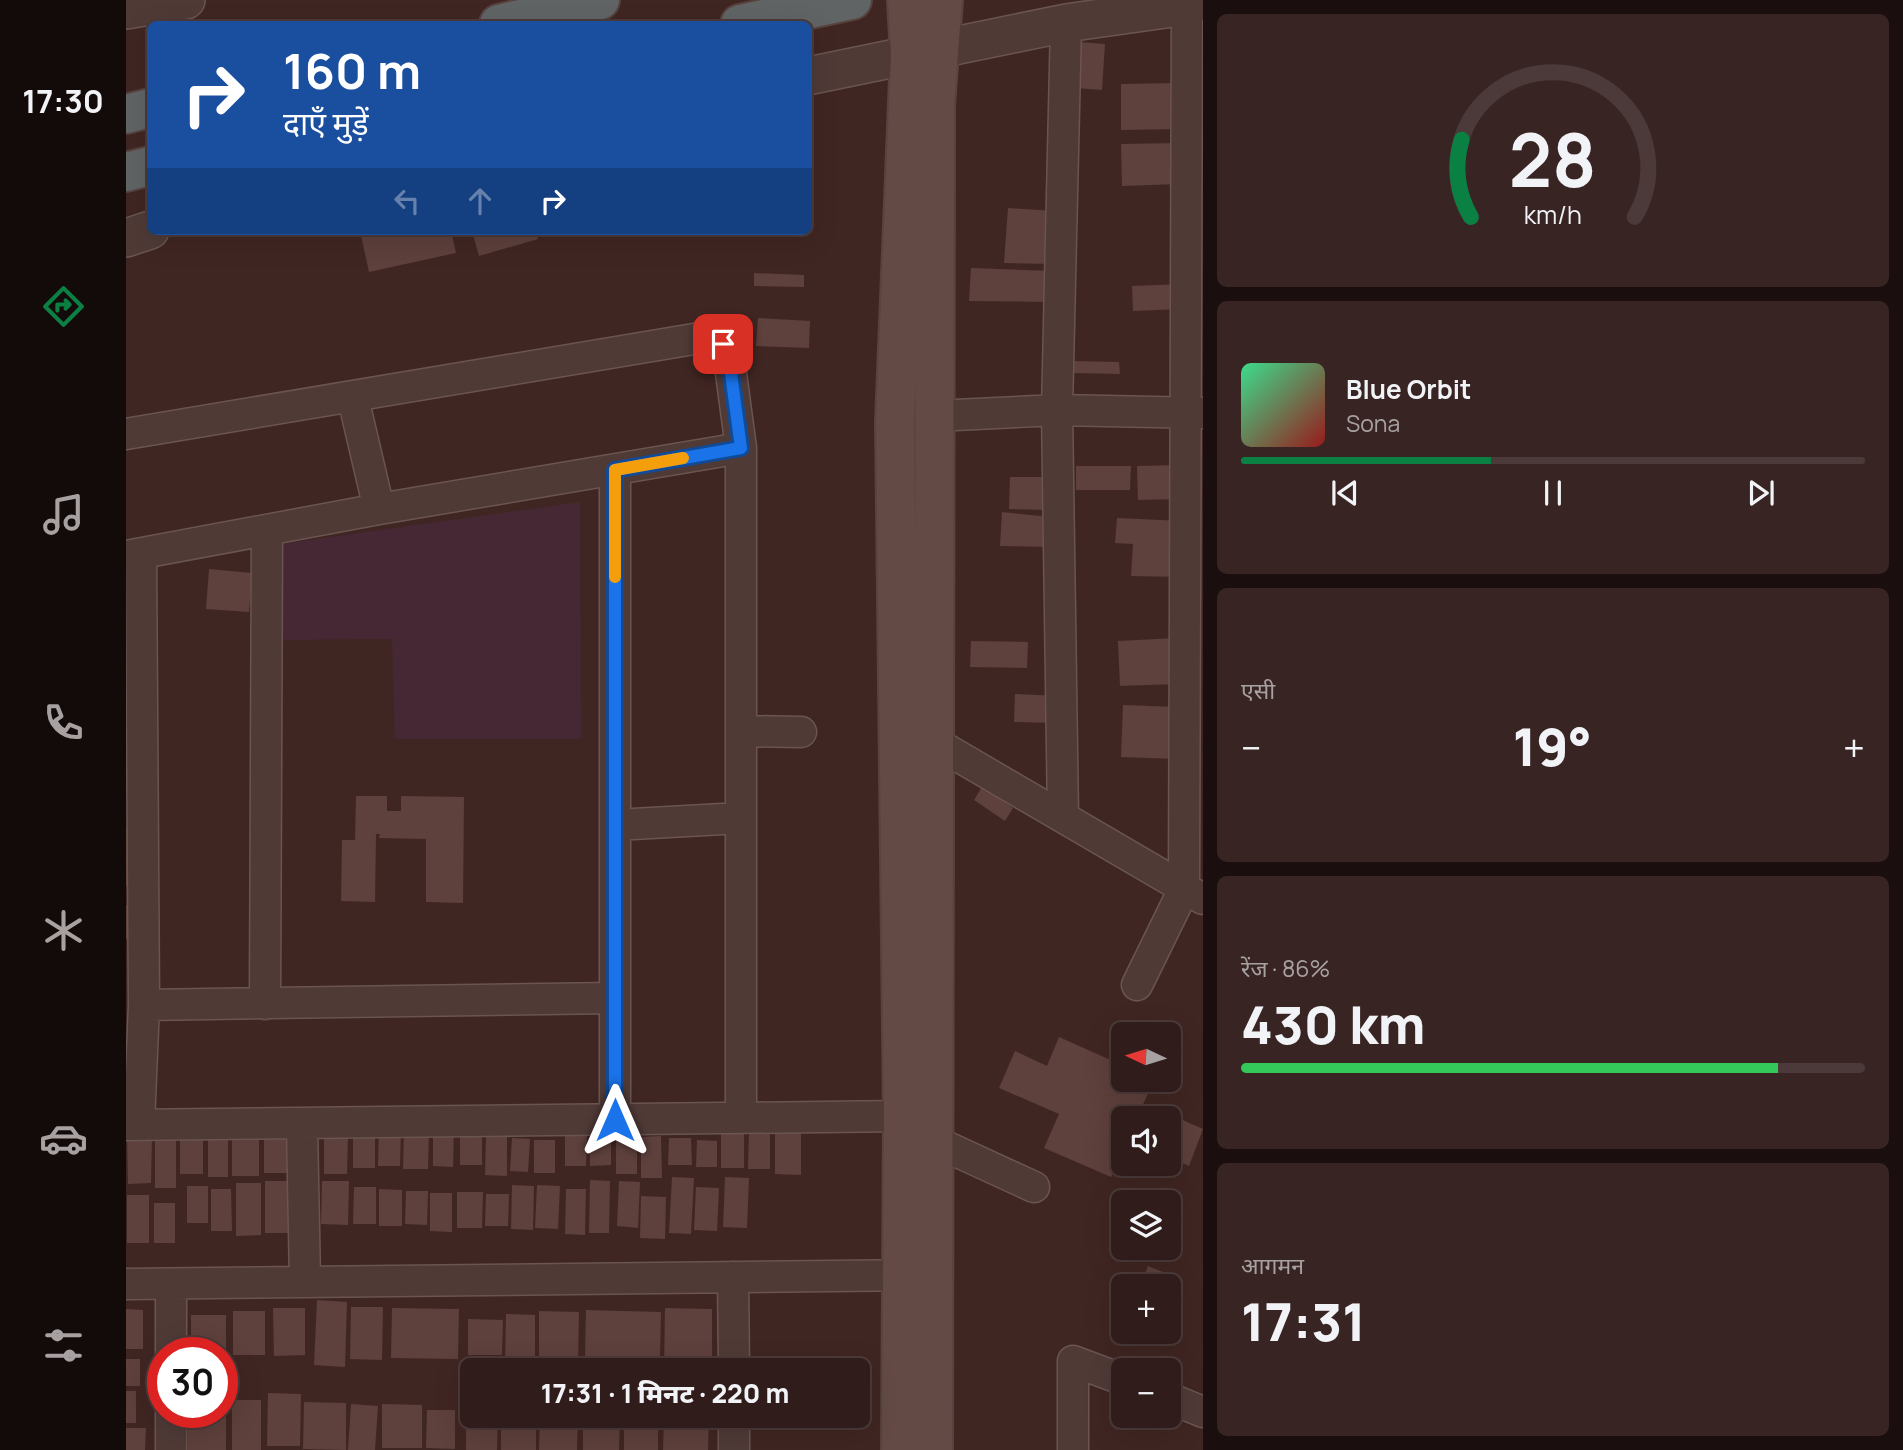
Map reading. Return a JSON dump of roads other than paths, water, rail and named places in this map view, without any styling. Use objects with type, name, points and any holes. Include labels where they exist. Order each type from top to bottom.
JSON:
[{"type":"highway","points":[[512,21],[600,0]]},
{"type":"highway","points":[[758,20],[852,0]]},
{"type":"highway","points":[[126,114],[147,109]]},
{"type":"highway","points":[[126,172],[147,167]]},
{"type":"main road","points":[[901,1450],[917,1275],[934,1141],[935,105],[925,51],[907,0]]},
{"type":"main road","points":[[933,1450],[903,1116],[895,422],[925,51],[943,0]]},
{"type":"street","points":[[126,10],[186,0]]},
{"type":"street","points":[[812,75],[1066,23],[1195,3],[1194,894],[1136,985]]},
{"type":"street","points":[[1063,817],[1057,410],[1066,23]]},
{"type":"street","points":[[126,238],[147,231]]},
{"type":"street","points":[[126,434],[700,338],[723,344],[730,366],[741,448],[741,1118]]},
{"type":"street","points":[[353,398],[379,509]]},
{"type":"street","points":[[934,416],[1057,410],[1195,413]]},
{"type":"street","points":[[741,448],[379,509],[133,555],[133,816],[144,1005],[132,1125],[903,1116]]},
{"type":"street","points":[[615,470],[615,1120]]},
{"type":"street","points":[[265,1004],[267,531]]},
{"type":"street","points":[[741,731],[802,732]]},
{"type":"street","points":[[934,743],[1194,894]]},
{"type":"street","points":[[615,825],[741,818]]},
{"type":"street","points":[[144,1005],[615,998]]},
{"type":"street","points":[[302,1125],[305,1282]]},
{"type":"street","points":[[934,1141],[1034,1187]]},
{"type":"street","points":[[126,1284],[917,1275]]},
{"type":"street","points":[[733,1277],[734,1358]]},
{"type":"street","points":[[171,1284],[171,1337]]},
{"type":"street","points":[[1073,1450],[1073,1361],[1111,1375]]},
{"type":"street","points":[[1181,1403],[1203,1412]]},
{"type":"street","points":[[171,1428],[172,1450]]},
{"type":"street","points":[[734,1428],[734,1450]]}]
